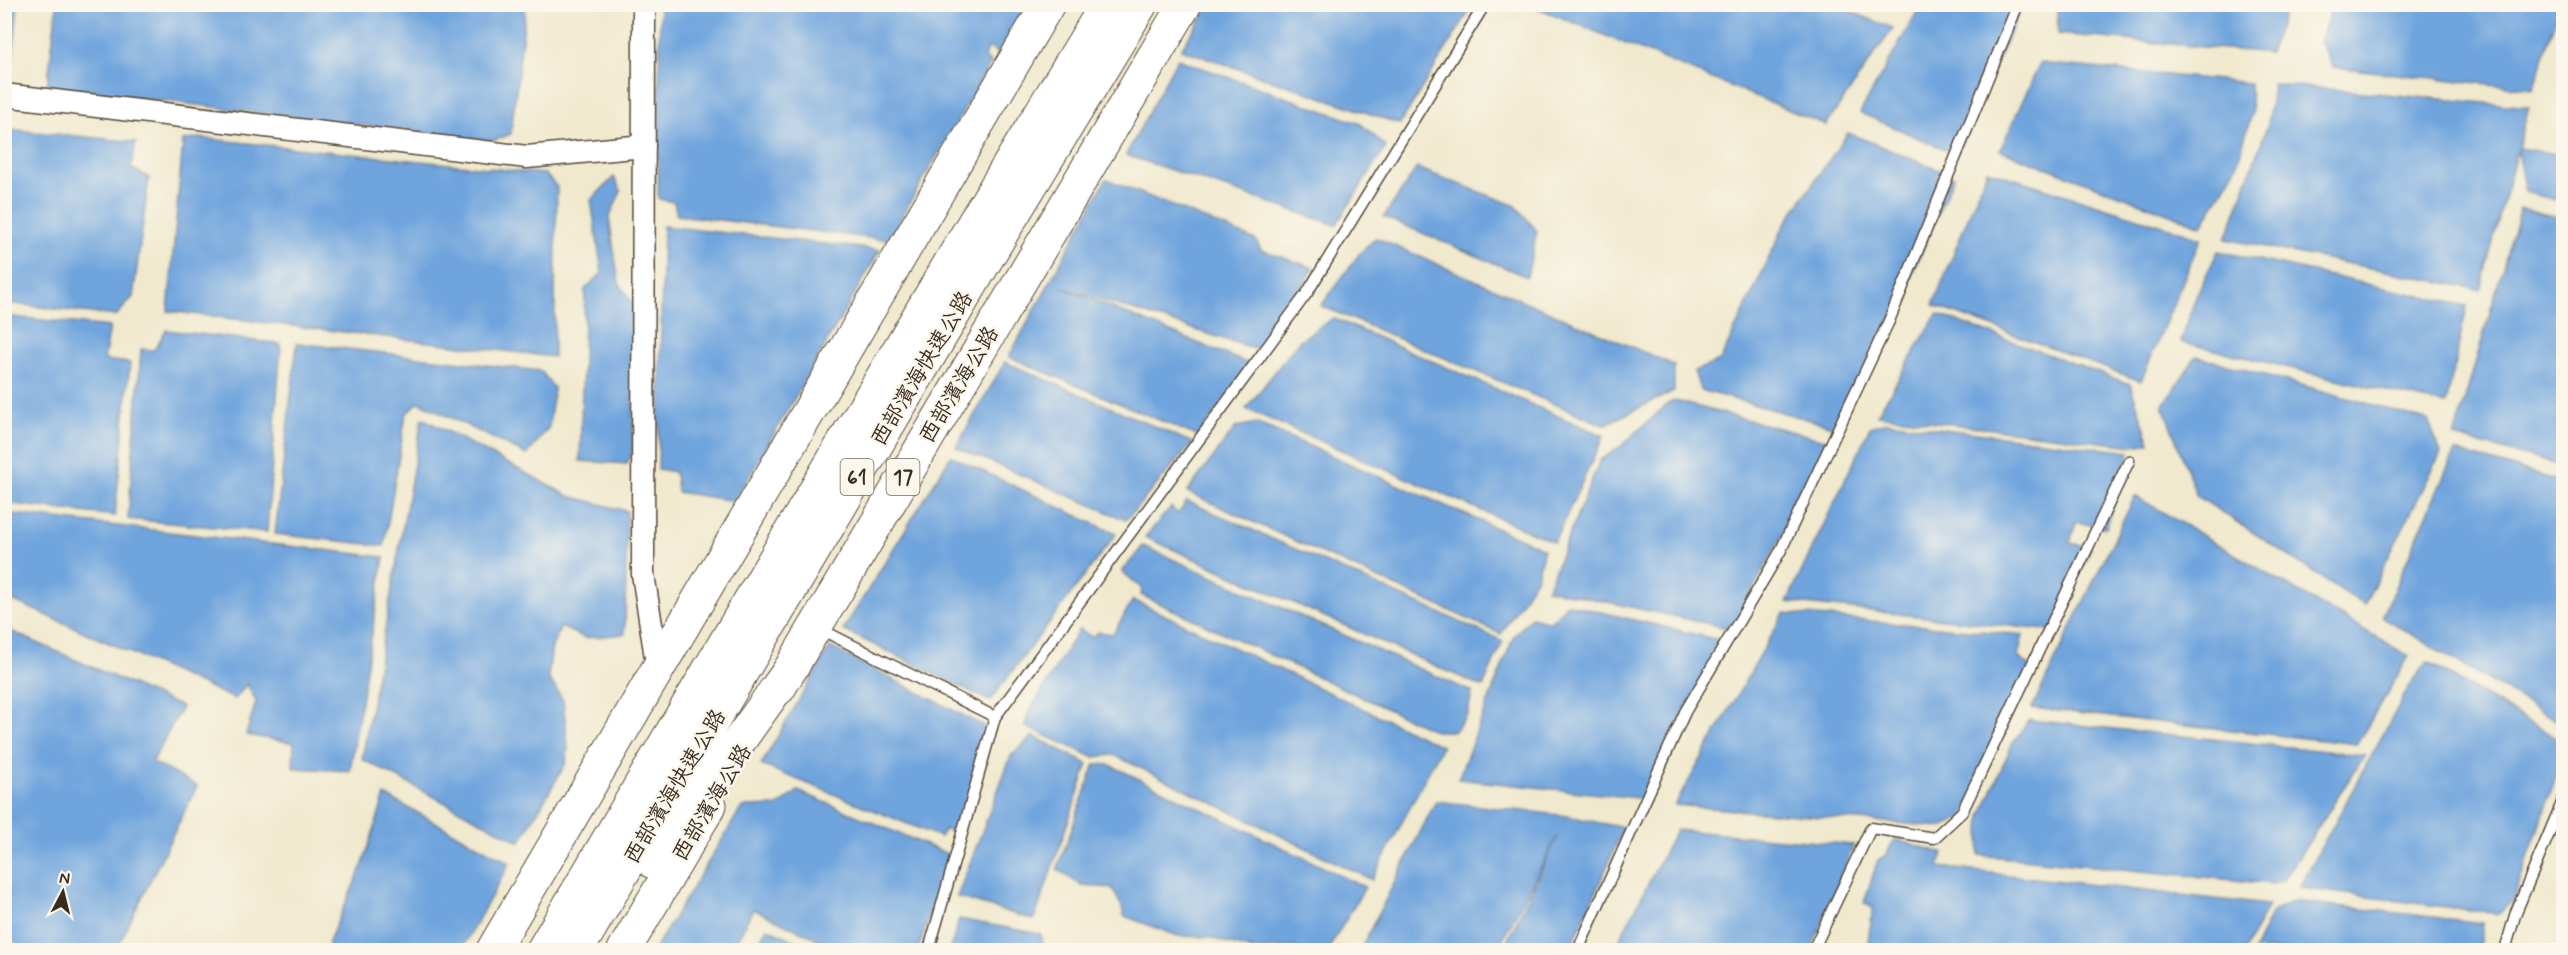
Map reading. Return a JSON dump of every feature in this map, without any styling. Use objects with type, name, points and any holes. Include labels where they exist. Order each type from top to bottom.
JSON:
[{"type":"main road","points":[[493,951],[1048,4]]},
{"type":"main road","name":"西部濱海快速公路","points":[[543,951],[972,226],[1107,4]]},
{"type":"main road","name":"西部濱海快速公路","points":[[577,951],[997,241],[1141,4]]},
{"type":"main road","name":"西部濱海公路","points":[[624,951],[1185,4]]},
{"type":"main road","points":[[600,951],[663,846],[794,664]]},
{"type":"street","points":[[644,4],[642,574],[658,670]]},
{"type":"street","points":[[4,95],[527,158],[644,146]]},
{"type":"lane","points":[[928,951],[995,717],[1307,293],[1485,4]]},
{"type":"lane","points":[[1578,951],[1685,712],[1780,552],[1884,331],[2018,4]]},
{"type":"lane","points":[[1813,951],[1871,828],[1934,838],[1962,812],[2129,461]]},
{"type":"lane","points":[[815,627],[995,717]]},
{"type":"lane","points":[[2505,951],[2516,912],[2564,798]]},
{"type":"water","points":[[660,4],[1026,5],[998,54],[989,47],[984,57],[991,63],[888,240],[677,215],[674,202],[658,199]]},
{"type":"water","points":[[2057,4],[2287,5],[2270,53],[2058,34]]},
{"type":"water","points":[[2333,4],[2561,5],[2533,89],[2333,67],[2320,41]]},
{"type":"water","points":[[4,5],[18,5],[10,86],[5,86]]},
{"type":"water","points":[[57,5],[526,5],[511,134],[494,141],[47,87]]},
{"type":"water","points":[[1210,5],[1473,5],[1400,124],[1181,49]]},
{"type":"water","points":[[1530,5],[1834,5],[1893,28],[1826,125]]},
{"type":"water","points":[[1921,5],[2022,5],[1956,154],[1860,113]]},
{"type":"water","points":[[1177,59],[1361,124],[1386,147],[1336,225],[1126,155]]},
{"type":"water","points":[[2040,63],[2250,83],[2252,113],[2237,165],[2202,226],[2000,150]]},
{"type":"water","points":[[2273,84],[2529,107],[2518,148],[2563,155],[2563,202],[2525,192],[2517,150],[2480,290],[2226,239],[2268,124]]},
{"type":"water","points":[[5,129],[136,142],[131,168],[149,178],[133,297],[116,316],[5,303]]},
{"type":"water","points":[[1848,133],[1954,176],[1896,312],[1836,427],[1700,390],[1694,371],[1720,361],[1785,224]]},
{"type":"water","points":[[199,138],[545,174],[557,187],[554,357],[168,311],[183,141]]},
{"type":"water","points":[[1417,168],[1516,206],[1537,231],[1527,277],[1384,217]]},
{"type":"water","points":[[1987,170],[2201,238],[2141,381],[1933,305]]},
{"type":"water","points":[[614,177],[621,191],[609,218],[619,283],[633,304],[633,450],[627,464],[580,461],[585,289],[602,273],[591,200]]},
{"type":"water","points":[[1106,179],[1256,240],[1261,250],[1314,268],[1262,351],[1061,287],[1247,363],[1249,371],[1197,436],[1009,357]]},
{"type":"water","points":[[2520,208],[2563,218],[2563,466],[2454,437]]},
{"type":"water","points":[[663,226],[880,250],[735,501],[677,492],[675,472],[658,469]]},
{"type":"water","points":[[1376,238],[1674,365],[1674,391],[1604,425],[1321,306],[1360,253]]},
{"type":"water","points":[[2218,251],[2467,306],[2446,405],[2181,342],[2196,296]]},
{"type":"water","points":[[1937,314],[2130,384],[2150,443],[2134,446],[1877,415]]},
{"type":"water","points":[[5,316],[110,327],[104,360],[130,363],[115,516],[5,503]]},
{"type":"water","points":[[1333,318],[1604,436],[1554,542],[1246,409],[1299,341]]},
{"type":"water","points":[[166,330],[281,344],[267,532],[128,519],[141,349],[154,350]]},
{"type":"water","points":[[297,343],[541,371],[554,388],[549,427],[527,455],[419,402],[406,414],[384,546],[275,534]]},
{"type":"water","points":[[2196,356],[2428,420],[2441,453],[2364,605],[2197,496],[2163,406]]},
{"type":"water","points":[[1005,362],[1193,443],[1126,520],[956,447]]},
{"type":"water","points":[[1672,400],[1832,442],[1732,629],[1547,589],[1600,460],[1620,447]]},
{"type":"water","points":[[422,418],[569,496],[627,511],[625,634],[585,638],[561,627],[552,647],[548,677],[563,700],[568,747],[566,763],[520,842],[362,759]]},
{"type":"water","points":[[1887,422],[2130,452],[2106,528],[2076,522],[2070,543],[2091,547],[2055,631],[1787,602],[1870,427]]},
{"type":"water","points":[[1257,423],[1544,549],[1537,577],[1501,634],[1187,492],[1236,427]]},
{"type":"water","points":[[2455,451],[2563,482],[2564,721],[2561,723],[2382,617]]},
{"type":"water","points":[[951,456],[1116,534],[990,701],[843,630]]},
{"type":"water","points":[[2135,496],[2409,656],[2357,744],[2032,708]]},
{"type":"water","points":[[1187,501],[1503,641],[1483,687],[1145,537],[1171,507],[1178,514]]},
{"type":"water","points":[[5,513],[384,557],[350,771],[293,768],[294,743],[246,735],[256,702],[247,684],[235,699],[5,597]]},
{"type":"water","points":[[1143,546],[1472,692],[1468,713],[1455,731],[1435,731],[1141,595],[1142,588],[1122,572]]},
{"type":"water","points":[[1133,600],[1442,746],[1372,880],[1114,755],[1093,757],[1025,726],[1028,714],[1079,629],[1092,637],[1098,632],[1113,634]]},
{"type":"water","points":[[1567,604],[1728,642],[1647,799],[1458,779],[1514,636],[1531,617],[1551,622]]},
{"type":"water","points":[[1784,613],[2023,635],[2018,657],[2030,666],[1963,817],[1942,827],[1675,805]]},
{"type":"water","points":[[4,628],[182,707],[152,762],[197,786],[116,950],[26,950],[5,935]]},
{"type":"water","points":[[830,647],[992,730],[957,834],[945,829],[940,837],[761,765]]},
{"type":"water","points":[[2428,662],[2563,742],[2563,756],[2514,899],[2499,914],[2299,888],[2414,678]]},
{"type":"water","points":[[2029,720],[2365,755],[2284,880],[2273,884],[1979,855],[1981,816],[2012,744]]},
{"type":"water","points":[[1033,736],[1088,764],[1034,920],[957,897],[1011,756]]},
{"type":"water","points":[[1095,764],[1110,765],[1365,887],[1328,950],[1299,950],[1294,947],[1252,950],[1208,937],[1178,936],[1124,916],[1112,888],[1082,886],[1057,869]]},
{"type":"water","points":[[798,791],[950,855],[918,950],[841,950],[753,909],[732,950],[654,950],[742,807],[778,806]]},
{"type":"water","points":[[385,795],[510,863],[461,950],[329,950],[329,941],[363,864]]},
{"type":"water","points":[[1436,801],[1568,816],[1624,828],[1570,950],[1503,950],[1557,837],[1497,950],[1360,950]]},
{"type":"water","points":[[1676,830],[1854,845],[1811,950],[1614,950]]},
{"type":"water","points":[[1894,839],[1943,853],[1939,867],[2268,905],[2245,950],[1867,948],[1873,908],[1864,903],[1878,860],[1887,854]]},
{"type":"water","points":[[2293,901],[2483,923],[2480,950],[2254,950],[2272,912]]},
{"type":"water","points":[[959,919],[1040,934],[1045,950],[950,950]]},
{"type":"water","points":[[767,928],[815,950],[754,950]]}]
